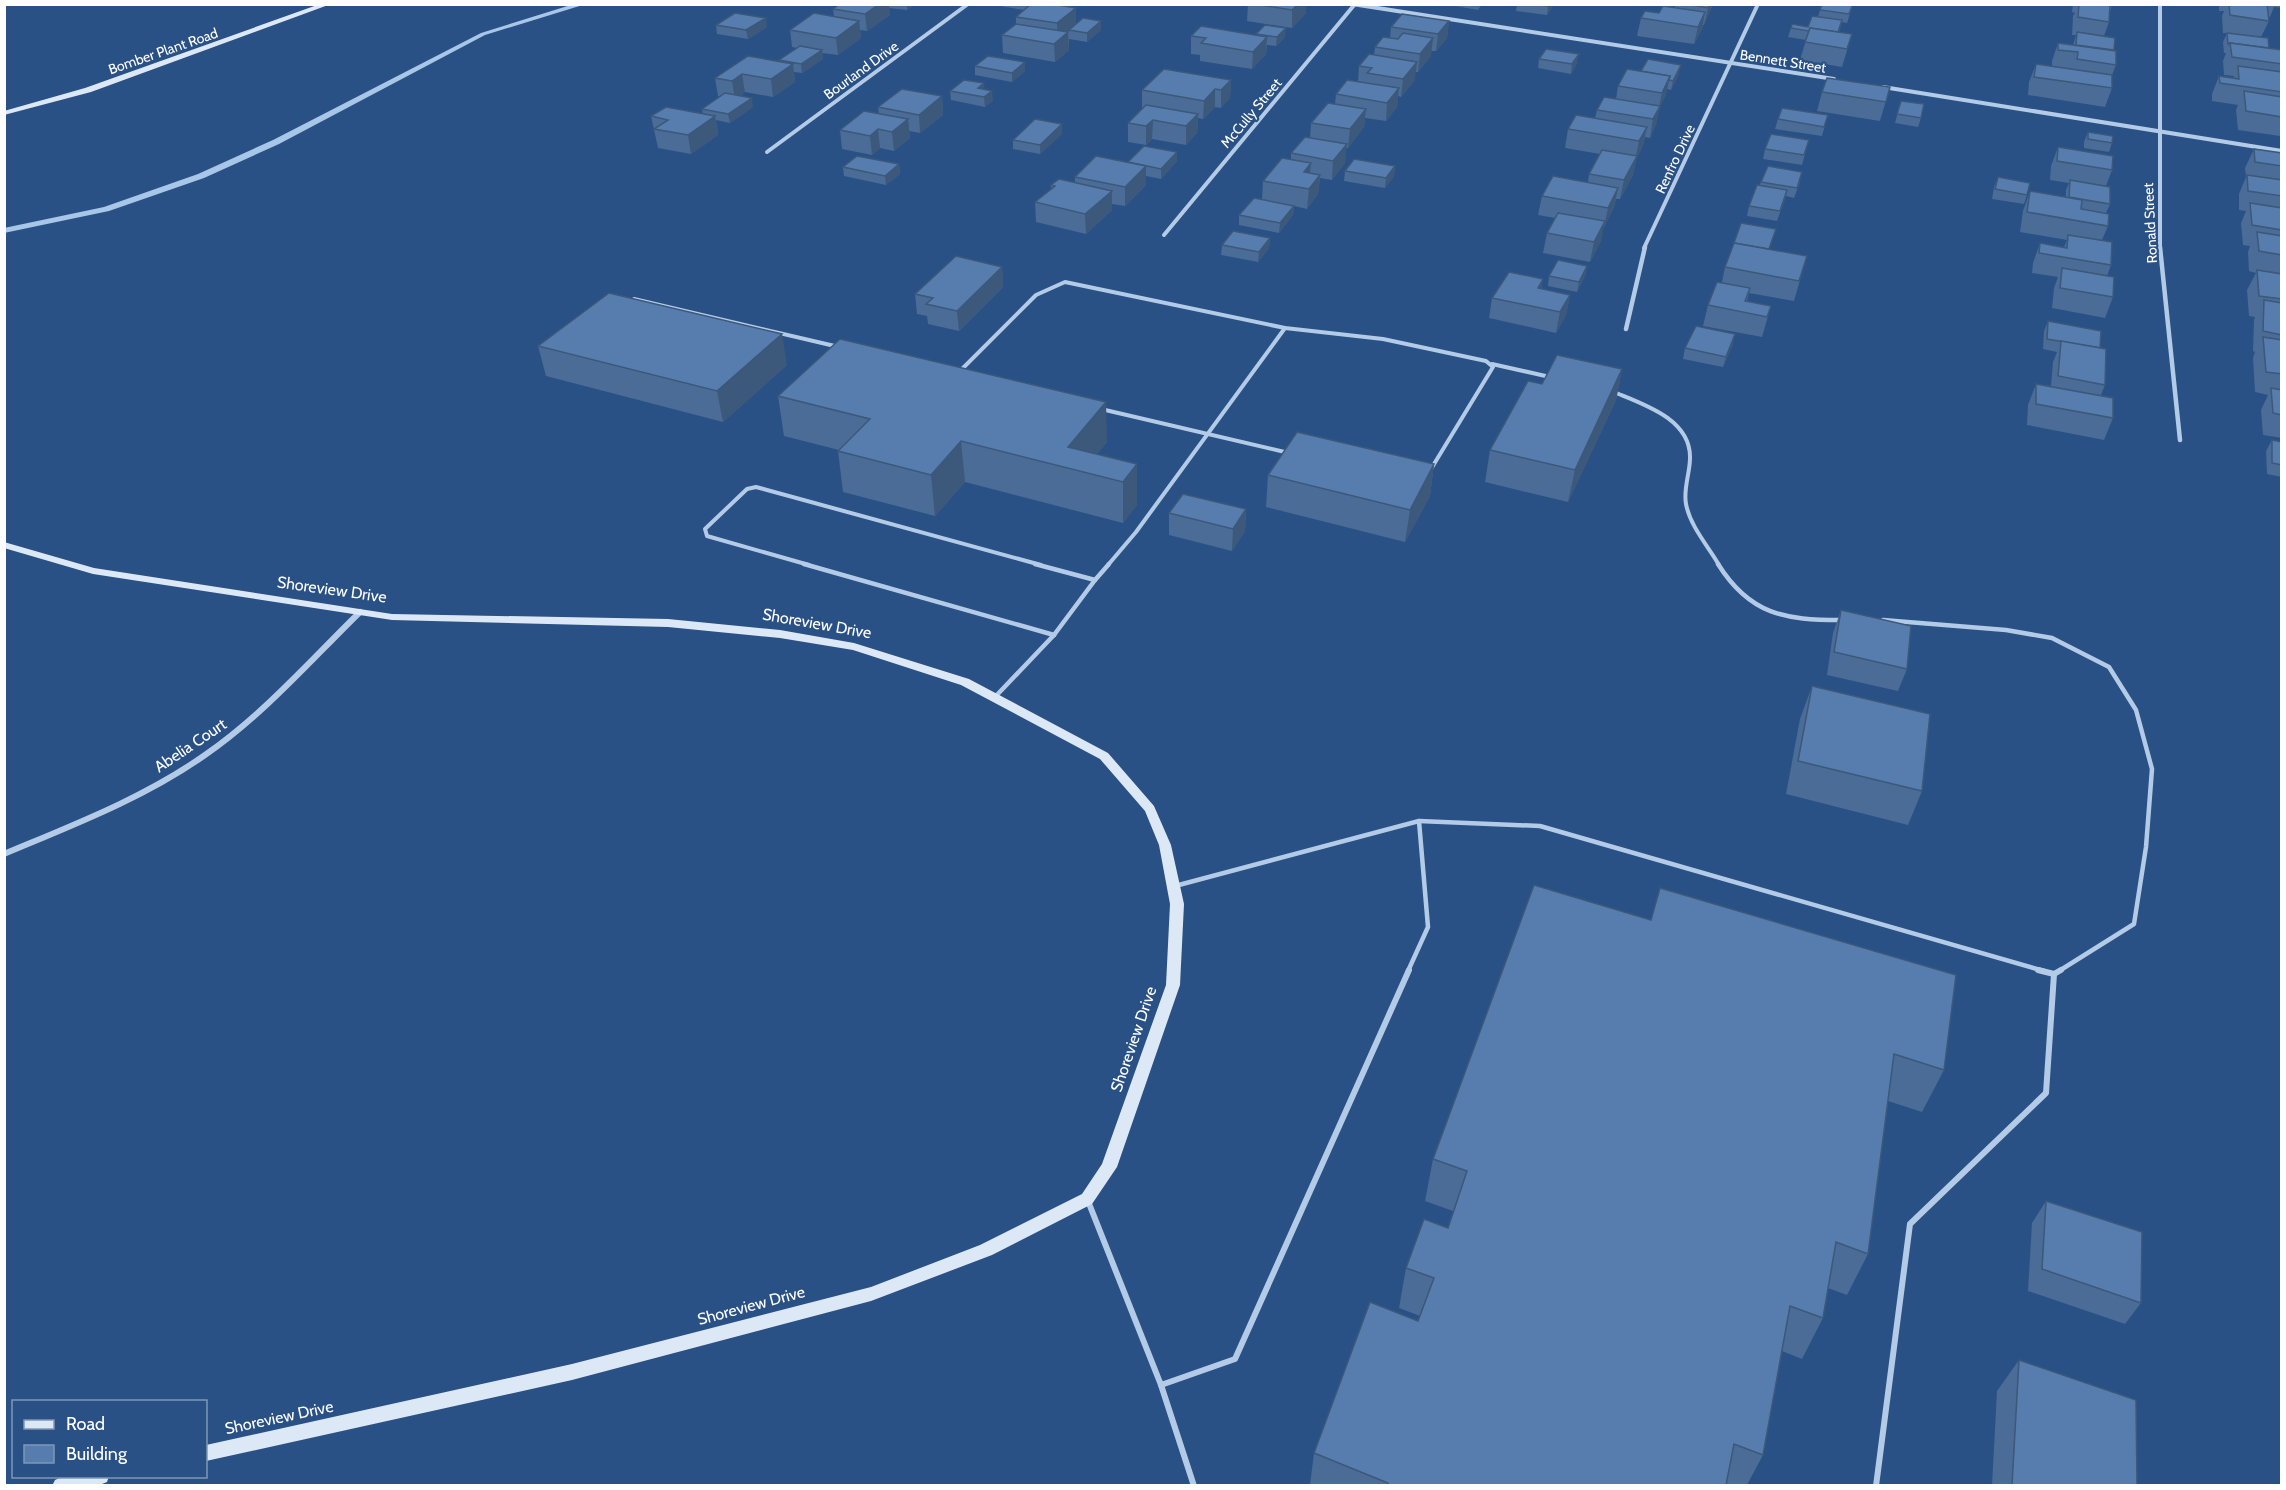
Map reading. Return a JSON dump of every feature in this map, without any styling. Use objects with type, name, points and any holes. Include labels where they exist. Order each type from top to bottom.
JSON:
[{"type":"street","name":"Bomber Plant Road","points":[[4,113],[99,87],[328,4]]},
{"type":"street","name":"Bourland Drive","points":[[767,152],[968,4]]},
{"type":"street","name":"Renfro Drive","points":[[1626,328],[1644,249],[1758,4]]},
{"type":"street","name":"Ronald Street","points":[[2160,4],[2161,68],[2157,131],[2158,229],[2180,440]]},
{"type":"street","name":"Bennett Street","points":[[1354,5],[1839,80]]},
{"type":"street","name":"McCully Street","points":[[1164,235],[1354,5]]},
{"type":"street","points":[[1874,86],[2282,151]]},
{"type":"street","name":"Shoreview Drive","points":[[4,545],[93,571],[392,617],[668,623],[780,634],[854,647],[964,682],[1104,756],[1150,808],[1166,845],[1178,904],[1173,985],[1109,1167],[1087,1199],[986,1250],[871,1294],[572,1372],[207,1454]]},
{"type":"street","name":"Abelia Court","points":[[4,854],[114,807],[165,779],[231,736],[360,612]]},
{"type":"street","points":[[61,1485],[92,1478]]},
{"type":"lane","points":[[967,378],[956,375],[1036,295],[1065,282],[1285,328],[1383,339],[1562,379]]},
{"type":"lane","points":[[634,298],[841,348]]},
{"type":"lane","points":[[995,698],[1054,635],[1095,580],[1136,532],[1285,328]]},
{"type":"lane","points":[[1428,475],[1494,367],[1492,364]]},
{"type":"lane","points":[[1608,390],[1641,403],[1670,421],[1686,439],[1691,460],[1685,504],[1696,529],[1736,590],[1773,613],[1803,620],[1851,620]]},
{"type":"lane","points":[[1093,408],[1300,456]]},
{"type":"lane","points":[[1054,635],[707,536],[705,530],[747,489],[756,487],[1095,580]]},
{"type":"lane","points":[[1174,887],[1419,821],[1540,826],[2054,974],[2134,924],[2146,846],[2152,770],[2136,710],[2109,667],[2052,638],[2006,630],[1910,620],[1874,620]]},
{"type":"lane","points":[[1161,1385],[1235,1359],[1428,927],[1419,821]]},
{"type":"lane","points":[[1876,1485],[1910,1224],[2046,1093],[2054,974]]},
{"type":"lane","points":[[1087,1199],[1161,1385],[1194,1485]]},
{"type":"building","points":[[840,4],[879,4],[865,14],[833,9]]},
{"type":"building","points":[[1031,4],[1053,4],[1076,8],[1057,23],[1016,17]]},
{"type":"building","points":[[1255,4],[1298,4],[1292,10]]},
{"type":"building","points":[[1687,4],[1709,4],[1708,8]]},
{"type":"building","points":[[1822,4],[1853,4],[1849,14],[1820,10]]},
{"type":"building","points":[[2079,4],[2110,4],[2109,22],[2078,17]]},
{"type":"building","points":[[2229,4],[2267,4],[2269,21],[2230,15]]},
{"type":"building","points":[[1663,6],[1705,12],[1698,27],[1641,18],[1645,11],[1659,13]]},
{"type":"building","points":[[735,13],[766,18],[746,30],[716,25]]},
{"type":"building","points":[[814,13],[859,21],[836,38],[790,30]]},
{"type":"building","points":[[1402,14],[1449,21],[1438,34],[1391,27]]},
{"type":"building","points":[[1812,16],[1842,20],[1838,32],[1791,28],[1792,24],[1808,27]]},
{"type":"building","points":[[1083,18],[1101,21],[1087,33],[1069,30]]},
{"type":"building","points":[[1016,24],[1068,32],[1054,44],[1002,35]]},
{"type":"building","points":[[1265,25],[1286,28],[1277,37],[1256,34]]},
{"type":"building","points":[[1201,26],[1267,37],[1253,52],[1201,43],[1206,38],[1191,36]]},
{"type":"building","points":[[1810,28],[1852,34],[1847,49],[1805,42]]},
{"type":"building","points":[[2077,32],[2115,38],[2114,50],[2076,45]]},
{"type":"building","points":[[1403,33],[1433,38],[1420,54],[1375,47],[1383,37],[1398,39]]},
{"type":"building","points":[[2227,33],[2268,38],[2269,48],[2228,44]]},
{"type":"building","points":[[2058,43],[2116,51],[2116,65],[2077,59],[2078,52],[2058,50]]},
{"type":"building","points":[[2230,43],[2282,50],[2282,64],[2232,57]]},
{"type":"building","points":[[800,46],[822,50],[801,64],[779,60]]},
{"type":"building","points":[[1546,49],[1579,54],[1572,64],[1539,59]]},
{"type":"building","points":[[1369,54],[1417,62],[1403,79],[1367,73],[1372,68],[1359,66]]},
{"type":"building","points":[[748,56],[793,64],[771,79],[742,74],[732,81],[715,78]]},
{"type":"building","points":[[988,56],[1025,62],[1012,73],[975,66]]},
{"type":"building","points":[[1648,59],[1681,65],[1673,81],[1669,80],[1670,76],[1641,71]]},
{"type":"building","points":[[2036,64],[2112,75],[2112,88],[2034,77]]},
{"type":"building","points":[[2238,66],[2282,72],[2282,92],[2220,83],[2219,76],[2239,79]]},
{"type":"building","points":[[1164,69],[1231,80],[1221,90],[1215,89],[1204,101],[1142,90]]},
{"type":"building","points":[[1627,69],[1670,76],[1662,93],[1618,86]]},
{"type":"building","points":[[1827,78],[1890,87],[1886,102],[1822,92]]},
{"type":"building","points":[[964,80],[984,83],[978,88],[992,91],[984,97],[950,91]]},
{"type":"building","points":[[1347,80],[1399,88],[1387,103],[1336,94]]},
{"type":"building","points":[[902,89],[942,96],[919,115],[878,107]]},
{"type":"building","points":[[2244,91],[2282,97],[2282,117],[2246,111]]},
{"type":"building","points":[[725,93],[752,98],[728,114],[702,109]]},
{"type":"building","points":[[1604,97],[1660,106],[1653,119],[1597,110]]},
{"type":"building","points":[[1901,101],[1924,104],[1921,118],[1897,114]]},
{"type":"building","points":[[1328,103],[1366,109],[1350,129],[1311,123]]},
{"type":"building","points":[[1146,105],[1198,114],[1186,126],[1153,120],[1146,126],[1128,123]]},
{"type":"building","points":[[666,107],[715,116],[688,135],[654,129],[668,120],[651,116]]},
{"type":"building","points":[[1782,108],[1828,115],[1824,127],[1778,119]]},
{"type":"building","points":[[864,111],[908,119],[892,132],[878,129],[870,136],[840,130]]},
{"type":"building","points":[[1576,115],[1647,127],[1639,141],[1568,129]]},
{"type":"building","points":[[1035,119],[1062,124],[1040,145],[1013,140]]},
{"type":"building","points":[[2088,132],[2113,136],[2112,143],[2088,139]]},
{"type":"building","points":[[1771,134],[1809,140],[1804,155],[1765,149]]},
{"type":"building","points":[[1305,137],[1347,144],[1333,161],[1291,153]]},
{"type":"building","points":[[1144,146],[1177,152],[1161,169],[1128,162]]},
{"type":"building","points":[[2058,147],[2113,156],[2112,170],[2057,161]]},
{"type":"building","points":[[2254,149],[2282,153],[2282,166],[2255,162]]},
{"type":"building","points":[[1602,150],[1637,156],[1624,180],[1589,174]]},
{"type":"building","points":[[857,156],[899,164],[885,176],[843,167]]},
{"type":"building","points":[[1096,156],[1146,166],[1125,187],[1075,177]]},
{"type":"building","points":[[1282,158],[1311,163],[1304,172],[1320,175],[1309,189],[1263,181]]},
{"type":"building","points":[[1354,159],[1395,166],[1386,178],[1345,171]]},
{"type":"building","points":[[1768,166],[1802,172],[1797,188],[1761,182]]},
{"type":"building","points":[[2247,175],[2282,180],[2282,196],[2248,191]]},
{"type":"building","points":[[1553,176],[1618,188],[1608,208],[1542,196]]},
{"type":"building","points":[[1998,177],[2030,183],[2027,195],[1995,189]]},
{"type":"building","points":[[1059,179],[1112,191],[1085,214],[1035,202],[1055,186],[1051,185]]},
{"type":"building","points":[[2070,180],[2110,187],[2110,204],[2069,197]]},
{"type":"building","points":[[1757,185],[1787,190],[1780,211],[1749,206]]},
{"type":"building","points":[[2030,191],[2082,200],[2081,209],[2109,214],[2108,226],[2027,212]]},
{"type":"building","points":[[1254,198],[1294,206],[1280,223],[1239,215]]},
{"type":"building","points":[[2250,203],[2282,208],[2282,230],[2252,225]]},
{"type":"building","points":[[1558,213],[1605,221],[1594,242],[1547,233]]},
{"type":"building","points":[[1741,223],[1776,229],[1769,249],[1734,243]]},
{"type":"building","points":[[1233,231],[1270,238],[1259,252],[1222,245]]},
{"type":"building","points":[[2257,232],[2282,236],[2282,255],[2259,251]]},
{"type":"building","points":[[2068,235],[2112,242],[2111,265],[2039,253],[2040,243],[2067,248]]},
{"type":"building","points":[[1734,243],[1807,256],[1799,281],[1725,267]]},
{"type":"building","points":[[956,256],[1002,267],[957,311],[926,304],[933,298],[915,294]]},
{"type":"building","points":[[1558,260],[1587,266],[1579,282],[1549,276]]},
{"type":"building","points":[[2062,268],[2114,277],[2113,297],[2060,288]]},
{"type":"building","points":[[2257,270],[2282,274],[2282,299],[2259,296]]},
{"type":"building","points":[[1509,272],[1543,279],[1538,288],[1570,295],[1560,312],[1492,298]]},
{"type":"building","points":[[1717,282],[1750,288],[1745,301],[1771,306],[1767,317],[1708,305]]},
{"type":"building","points":[[609,293],[782,334],[717,391],[538,346]]},
{"type":"building","points":[[2264,300],[2282,303],[2282,335],[2263,331]]},
{"type":"building","points":[[2048,321],[2101,331],[2100,348],[2047,339]]},
{"type":"building","points":[[1696,326],[1735,334],[1726,357],[1685,348]]},
{"type":"building","points":[[2263,337],[2282,340],[2282,374],[2266,372]]},
{"type":"building","points":[[840,339],[1106,402],[1068,447],[1137,464],[1123,482],[961,441],[931,475],[838,451],[870,419],[778,396]]},
{"type":"building","points":[[2061,341],[2106,349],[2105,385],[2058,376]]},
{"type":"building","points":[[1557,355],[1622,369],[1575,470],[1490,450],[1528,381],[1542,384]]},
{"type":"building","points":[[2036,384],[2113,398],[2113,418],[2036,404]]},
{"type":"building","points":[[2271,388],[2282,390],[2282,415],[2273,413]]},
{"type":"building","points":[[1297,432],[1434,464],[1410,510],[1268,475]]},
{"type":"building","points":[[2272,440],[2282,442],[2282,465],[2272,463]]},
{"type":"building","points":[[1183,494],[1246,509],[1233,529],[1169,513]]},
{"type":"building","points":[[1841,610],[1911,626],[1907,669],[1834,652]]},
{"type":"building","points":[[1812,686],[1930,714],[1922,791],[1798,761]]},
{"type":"building","points":[[1534,885],[1651,920],[1660,888],[1956,975],[1944,1070],[1894,1054],[1868,1254],[1836,1242],[1823,1318],[1790,1306],[1763,1455],[1734,1444],[1726,1485],[1388,1485],[1388,1483],[1314,1453],[1370,1302],[1418,1321],[1434,1278],[1406,1268],[1424,1219],[1448,1228],[1467,1171],[1433,1159]]},
{"type":"building","points":[[2046,1201],[2142,1232],[2141,1303],[2042,1269]]},
{"type":"building","points":[[2019,1360],[2136,1400],[2137,1485],[2012,1485]]},
{"type":"waterway","points":[[4,231],[106,209],[201,176],[276,142],[483,34],[583,4]]}]
